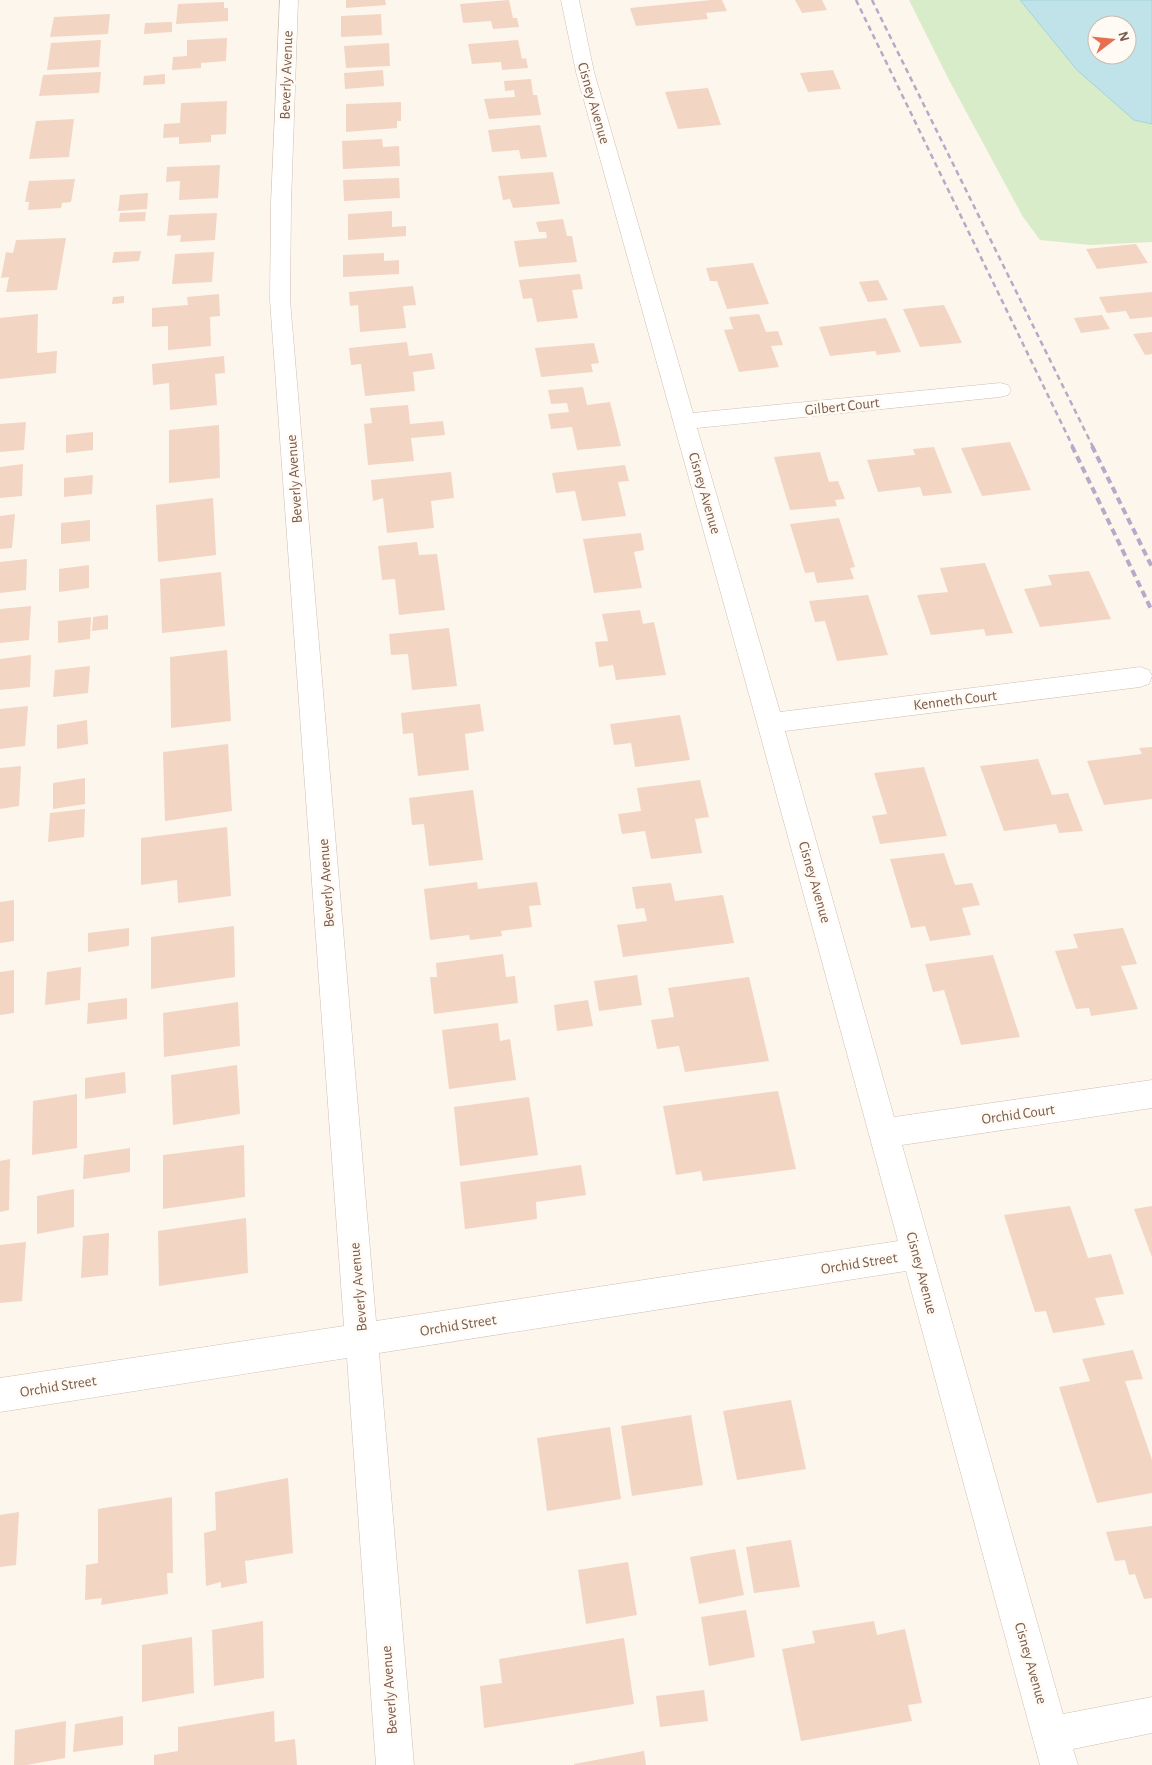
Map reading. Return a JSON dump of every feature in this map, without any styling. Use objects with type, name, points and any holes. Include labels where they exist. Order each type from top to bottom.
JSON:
[{"type":"street","name":"Beverly Avenue","points":[[289,0],[281,203],[280,300],[395,1765]]},
{"type":"street","name":"Cisney Avenue","points":[[570,0],[585,72],[885,1133],[916,1254],[1055,1750]]},
{"type":"street","name":"Gilbert Court","points":[[684,422],[1000,390]]},
{"type":"street","name":"Kenneth Court","points":[[770,723],[1140,677]]},
{"type":"street","name":"Orchid Court","points":[[885,1133],[1152,1094]]},
{"type":"street","name":"Orchid Street","points":[[0,1395],[916,1254]]},
{"type":"street","points":[[1055,1750],[1152,1715]]},
{"type":"green space","points":[[909,0],[1152,0],[1152,242],[1091,245],[1040,240],[1023,217],[949,80]]},
{"type":"water","points":[[1020,0],[1152,0],[1152,124],[1134,120],[1077,70]]},
{"type":"building","points":[[346,0],[385,0],[386,5],[346,8]]},
{"type":"building","points":[[509,0],[513,18],[517,18],[519,27],[493,29],[491,21],[463,23],[460,4]]},
{"type":"building","points":[[722,0],[727,11],[706,13],[708,19],[636,26],[630,8]]},
{"type":"building","points":[[795,0],[822,0],[827,10],[802,13]]},
{"type":"building","points":[[224,2],[224,8],[228,8],[228,21],[176,24],[178,4]]},
{"type":"building","points":[[110,14],[108,34],[50,37],[54,17]]},
{"type":"building","points":[[381,14],[382,35],[341,37],[341,16]]},
{"type":"building","points":[[172,22],[172,32],[144,34],[145,23]]},
{"type":"building","points":[[227,38],[226,61],[201,63],[201,68],[172,70],[173,57],[187,56],[187,40]]},
{"type":"building","points":[[101,40],[99,67],[47,70],[51,43]]},
{"type":"building","points":[[518,40],[522,59],[526,58],[528,68],[502,70],[501,62],[472,64],[468,44]]},
{"type":"building","points":[[389,43],[390,66],[346,68],[344,46]]},
{"type":"building","points":[[383,70],[384,86],[345,89],[344,73]]},
{"type":"building","points":[[833,70],[841,89],[808,92],[800,73]]},
{"type":"building","points":[[101,72],[99,93],[39,96],[43,75]]},
{"type":"building","points":[[165,74],[165,84],[143,85],[144,76]]},
{"type":"building","points":[[531,79],[533,95],[537,95],[541,115],[489,119],[484,99],[515,97],[514,90],[505,91],[504,81]]},
{"type":"building","points":[[708,88],[721,125],[678,129],[665,92]]},
{"type":"building","points":[[227,101],[226,134],[211,135],[211,142],[179,144],[179,137],[163,138],[164,124],[180,123],[181,103]]},
{"type":"building","points":[[401,102],[401,121],[397,121],[397,128],[346,132],[346,104]]},
{"type":"building","points":[[74,119],[69,157],[29,159],[36,121]]},
{"type":"building","points":[[540,125],[547,157],[521,159],[519,150],[492,152],[488,130]]},
{"type":"building","points":[[382,139],[383,147],[399,146],[400,166],[343,169],[342,141]]},
{"type":"building","points":[[220,165],[218,198],[179,200],[180,181],[166,182],[167,167]]},
{"type":"building","points":[[553,172],[560,204],[513,208],[510,199],[503,200],[498,176]]},
{"type":"building","points":[[399,178],[400,198],[344,201],[343,180]]},
{"type":"building","points":[[75,179],[71,202],[62,203],[61,208],[28,210],[29,202],[25,202],[29,181]]},
{"type":"building","points":[[148,193],[147,209],[118,211],[120,195]]},
{"type":"building","points":[[392,211],[392,227],[406,226],[406,236],[348,240],[348,214]]},
{"type":"building","points":[[146,212],[145,221],[119,222],[120,213]]},
{"type":"building","points":[[217,213],[215,240],[180,242],[181,235],[167,236],[169,215]]},
{"type":"building","points":[[563,219],[567,236],[572,236],[577,262],[519,267],[514,241],[547,238],[546,232],[539,232],[536,222]]},
{"type":"building","points":[[66,238],[57,290],[6,292],[9,277],[1,278],[6,252],[13,253],[16,240]]},
{"type":"building","points":[[1136,244],[1148,263],[1097,269],[1086,249]]},
{"type":"building","points":[[141,251],[139,261],[112,263],[114,252]]},
{"type":"building","points":[[214,252],[212,282],[172,284],[175,254]]},
{"type":"building","points":[[384,253],[384,261],[399,260],[399,274],[343,277],[343,255]]},
{"type":"building","points":[[753,263],[769,304],[727,309],[717,281],[710,281],[706,268]]},
{"type":"building","points":[[580,274],[583,289],[572,290],[578,318],[537,322],[532,298],[523,299],[519,280]]},
{"type":"building","points":[[878,280],[888,300],[868,302],[859,282]]},
{"type":"building","points":[[413,286],[416,305],[403,306],[406,328],[360,332],[358,305],[350,306],[349,292]]},
{"type":"building","points":[[1152,292],[1152,317],[1130,319],[1126,311],[1107,313],[1099,297]]},
{"type":"building","points":[[219,294],[220,316],[210,317],[211,346],[168,350],[168,326],[152,327],[152,308],[188,305],[187,297]]},
{"type":"building","points":[[124,296],[124,303],[112,304],[113,297]]},
{"type":"building","points":[[944,305],[962,343],[920,347],[903,309]]},
{"type":"building","points":[[38,314],[37,353],[57,351],[56,373],[0,379],[0,318]]},
{"type":"building","points":[[759,314],[766,332],[778,331],[783,345],[771,346],[779,367],[739,372],[724,330],[733,329],[729,317]]},
{"type":"building","points":[[1102,315],[1110,329],[1081,333],[1074,318]]},
{"type":"building","points":[[886,318],[901,352],[877,355],[875,351],[830,356],[819,327]]},
{"type":"building","points":[[1152,332],[1152,354],[1145,355],[1133,334]]},
{"type":"building","points":[[407,342],[409,356],[432,353],[435,369],[413,372],[415,391],[365,396],[361,364],[351,365],[349,348]]},
{"type":"building","points":[[594,343],[599,363],[591,364],[593,372],[541,377],[535,348]]},
{"type":"building","points":[[224,356],[225,373],[215,374],[217,405],[170,410],[169,383],[153,385],[152,364]]},
{"type":"building","points":[[583,387],[587,405],[610,402],[621,446],[577,450],[572,427],[551,429],[548,414],[569,412],[567,403],[551,404],[548,390]]},
{"type":"building","points":[[408,405],[410,424],[443,421],[445,435],[411,438],[414,461],[368,465],[364,424],[372,423],[370,408]]},
{"type":"building","points":[[26,422],[24,450],[0,452],[0,424]]},
{"type":"building","points":[[219,425],[220,478],[169,483],[169,430]]},
{"type":"building","points":[[93,432],[93,450],[66,453],[66,435]]},
{"type":"building","points":[[1010,442],[1031,490],[982,496],[961,448]]},
{"type":"building","points":[[934,447],[952,493],[923,496],[920,487],[878,492],[867,460],[915,455],[913,449]]},
{"type":"building","points":[[820,452],[829,482],[838,481],[845,499],[835,500],[837,506],[790,510],[774,457]]},
{"type":"building","points":[[23,464],[22,496],[0,498],[0,467]]},
{"type":"building","points":[[625,465],[629,481],[618,482],[626,516],[582,521],[575,491],[556,493],[552,473]]},
{"type":"building","points":[[451,472],[454,498],[431,501],[434,528],[387,533],[383,498],[373,501],[371,480]]},
{"type":"building","points":[[93,475],[92,494],[64,497],[64,478]]},
{"type":"building","points":[[213,498],[216,555],[158,562],[156,505]]},
{"type":"building","points":[[15,514],[12,548],[0,549],[0,516]]},
{"type":"building","points":[[839,518],[855,567],[850,568],[854,579],[817,583],[814,572],[805,573],[790,524]]},
{"type":"building","points":[[90,520],[90,541],[61,544],[61,523]]},
{"type":"building","points":[[641,533],[644,550],[634,552],[642,588],[594,593],[583,539]]},
{"type":"building","points":[[417,542],[419,555],[437,554],[445,610],[399,615],[395,579],[382,580],[378,546]]},
{"type":"building","points":[[27,559],[26,590],[0,593],[0,562]]},
{"type":"building","points":[[985,563],[1013,633],[986,636],[984,629],[931,635],[917,595],[948,592],[940,568]]},
{"type":"building","points":[[89,565],[89,588],[59,592],[59,569]]},
{"type":"building","points":[[1089,571],[1111,619],[1040,627],[1024,589],[1052,585],[1048,575]]},
{"type":"building","points":[[221,572],[225,626],[162,633],[160,579]]},
{"type":"building","points":[[868,595],[888,655],[837,661],[825,621],[815,622],[809,601]]},
{"type":"building","points":[[31,606],[29,640],[0,643],[0,609]]},
{"type":"building","points":[[640,610],[643,624],[654,622],[666,675],[616,680],[613,665],[599,667],[595,642],[608,641],[602,614]]},
{"type":"building","points":[[108,615],[108,629],[92,631],[93,617]]},
{"type":"building","points":[[91,617],[90,639],[58,643],[58,621]]},
{"type":"building","points":[[449,628],[457,686],[412,690],[408,654],[391,655],[389,634]]},
{"type":"building","points":[[227,650],[231,721],[171,728],[170,657]]},
{"type":"building","points":[[31,655],[30,687],[0,690],[0,659]]},
{"type":"building","points":[[90,666],[88,693],[53,697],[55,670]]},
{"type":"building","points":[[480,704],[484,731],[465,734],[469,770],[418,776],[413,733],[403,734],[401,713]]},
{"type":"building","points":[[28,706],[25,746],[0,749],[0,709]]},
{"type":"building","points":[[680,715],[690,760],[635,767],[631,743],[614,745],[610,724]]},
{"type":"building","points":[[87,720],[88,744],[57,749],[57,725]]},
{"type":"building","points":[[228,744],[232,811],[165,821],[163,752]]},
{"type":"building","points":[[1152,747],[1152,799],[1104,805],[1087,761],[1142,754],[1139,748]]},
{"type":"building","points":[[1038,759],[1052,795],[1068,793],[1083,831],[1059,833],[1056,824],[1004,831],[980,766]]},
{"type":"building","points":[[21,766],[19,806],[0,809],[0,768]]},
{"type":"building","points":[[924,767],[947,836],[880,844],[872,816],[887,814],[874,773]]},
{"type":"building","points":[[85,778],[85,804],[53,809],[53,783]]},
{"type":"building","points":[[700,780],[709,817],[695,819],[702,853],[651,859],[645,831],[622,834],[618,814],[641,811],[637,788]]},
{"type":"building","points":[[473,790],[483,860],[429,866],[424,824],[412,825],[409,798]]},
{"type":"building","points":[[85,809],[84,837],[48,842],[50,813]]},
{"type":"building","points":[[227,827],[231,896],[178,903],[177,880],[141,885],[141,838]]},
{"type":"building","points":[[944,853],[955,885],[972,883],[980,905],[962,908],[971,935],[930,941],[925,926],[911,928],[890,859]]},
{"type":"building","points":[[477,882],[478,889],[537,882],[541,905],[529,906],[532,927],[501,931],[502,936],[470,940],[469,935],[430,940],[424,889]]},
{"type":"building","points":[[671,883],[675,901],[723,895],[734,943],[623,957],[617,925],[647,921],[644,908],[636,909],[632,887]]},
{"type":"building","points":[[14,900],[14,941],[0,943],[0,902]]},
{"type":"building","points":[[234,926],[235,977],[151,989],[151,937]]},
{"type":"building","points":[[129,928],[129,946],[88,952],[88,933]]},
{"type":"building","points":[[1123,928],[1137,964],[1121,966],[1138,1009],[1091,1016],[1089,1008],[1076,1009],[1055,951],[1078,948],[1073,934]]},
{"type":"building","points":[[503,954],[506,977],[515,976],[518,1003],[434,1014],[430,977],[437,977],[436,963]]},
{"type":"building","points":[[993,955],[1020,1037],[961,1045],[944,990],[933,992],[925,964]]},
{"type":"building","points":[[81,967],[80,1000],[45,1005],[47,972]]},
{"type":"building","points":[[14,970],[14,1013],[0,1015],[0,972]]},
{"type":"building","points":[[637,975],[642,1005],[599,1011],[594,981]]},
{"type":"building","points":[[749,977],[769,1061],[685,1072],[679,1046],[657,1049],[651,1020],[674,1017],[668,988]]},
{"type":"building","points":[[127,998],[127,1019],[87,1024],[88,1003]]},
{"type":"building","points":[[588,1000],[593,1026],[557,1031],[554,1005]]},
{"type":"building","points":[[238,1002],[240,1046],[164,1057],[163,1013]]},
{"type":"building","points":[[498,1023],[500,1041],[510,1039],[516,1080],[449,1089],[442,1030]]},
{"type":"building","points":[[237,1065],[240,1114],[173,1125],[171,1075]]},
{"type":"building","points":[[125,1072],[126,1093],[85,1099],[85,1078]]},
{"type":"building","points":[[778,1091],[796,1169],[703,1181],[701,1171],[676,1175],[663,1106]]},
{"type":"building","points":[[77,1094],[77,1148],[32,1155],[33,1101]]},
{"type":"building","points":[[529,1097],[538,1155],[460,1166],[454,1107]]},
{"type":"building","points":[[244,1145],[245,1197],[163,1209],[163,1155]]},
{"type":"building","points":[[130,1148],[130,1172],[83,1179],[84,1155]]},
{"type":"building","points":[[10,1159],[9,1210],[0,1212],[0,1161]]},
{"type":"building","points":[[581,1165],[586,1195],[536,1202],[537,1219],[465,1229],[460,1182]]},
{"type":"building","points":[[74,1189],[74,1227],[37,1234],[37,1196]]},
{"type":"building","points":[[1070,1206],[1088,1258],[1111,1254],[1124,1294],[1095,1298],[1105,1325],[1053,1333],[1046,1311],[1035,1312],[1004,1215]]},
{"type":"building","points":[[1152,1206],[1152,1257],[1134,1209]]},
{"type":"building","points":[[246,1218],[248,1273],[159,1286],[158,1231]]},
{"type":"building","points":[[109,1233],[108,1275],[81,1278],[83,1236]]},
{"type":"building","points":[[26,1242],[22,1301],[0,1303],[0,1245]]},
{"type":"building","points":[[1133,1350],[1143,1379],[1125,1381],[1152,1460],[1152,1493],[1097,1503],[1059,1387],[1090,1381],[1082,1359]]},
{"type":"building","points":[[791,1400],[806,1469],[737,1480],[723,1411]]},
{"type":"building","points":[[691,1415],[703,1485],[632,1496],[621,1426]]},
{"type":"building","points":[[610,1427],[621,1499],[547,1511],[537,1438]]},
{"type":"building","points":[[288,1478],[293,1553],[245,1561],[247,1583],[221,1588],[221,1582],[206,1586],[204,1533],[216,1530],[215,1492]]},
{"type":"building","points":[[172,1497],[173,1573],[167,1573],[168,1594],[101,1605],[102,1598],[85,1600],[86,1565],[98,1563],[98,1509]]},
{"type":"building","points":[[19,1512],[16,1565],[0,1567],[0,1515]]},
{"type":"building","points":[[1152,1526],[1152,1598],[1144,1599],[1135,1574],[1129,1575],[1125,1560],[1115,1561],[1106,1532]]},
{"type":"building","points":[[791,1540],[800,1587],[754,1593],[746,1547]]},
{"type":"building","points":[[735,1549],[744,1595],[699,1604],[690,1557]]},
{"type":"building","points":[[628,1562],[637,1615],[586,1624],[578,1570]]},
{"type":"building","points":[[746,1610],[755,1657],[709,1666],[701,1617]]},
{"type":"building","points":[[263,1621],[264,1678],[214,1686],[212,1630]]},
{"type":"building","points":[[874,1621],[877,1635],[905,1629],[922,1703],[908,1705],[912,1721],[801,1741],[782,1649],[815,1643],[812,1631]]},
{"type":"building","points":[[192,1637],[194,1693],[142,1702],[142,1645]]},
{"type":"building","points":[[624,1638],[634,1704],[484,1728],[480,1686],[502,1683],[499,1659]]},
{"type":"building","points":[[704,1690],[708,1721],[660,1727],[656,1696]]},
{"type":"building","points":[[274,1711],[275,1742],[295,1739],[297,1765],[154,1765],[154,1755],[178,1751],[178,1727]]},
{"type":"building","points":[[123,1716],[123,1745],[73,1752],[75,1724]]},
{"type":"building","points":[[66,1721],[65,1758],[27,1765],[14,1765],[15,1730]]},
{"type":"building","points":[[644,1751],[646,1765],[574,1765],[574,1764]]},
{"type":"railway","points":[[856,0],[1073,447]]},
{"type":"railway","points":[[872,0],[1093,447]]},
{"type":"railway","points":[[1072,446],[1152,611]]},
{"type":"railway","points":[[1092,446],[1152,567]]}]
